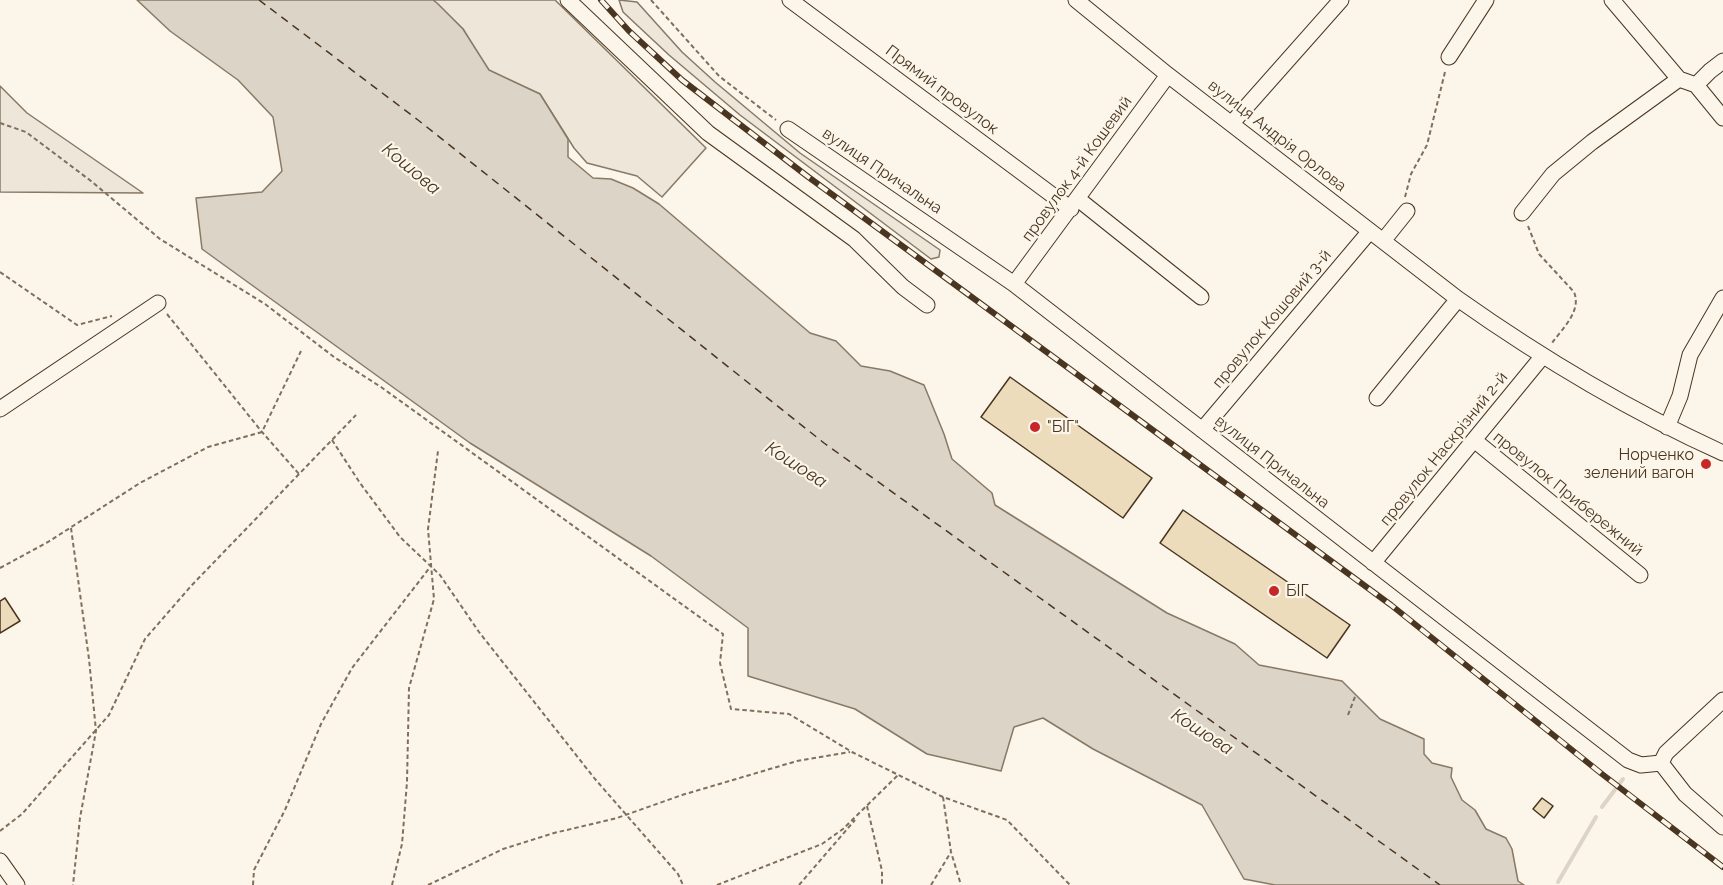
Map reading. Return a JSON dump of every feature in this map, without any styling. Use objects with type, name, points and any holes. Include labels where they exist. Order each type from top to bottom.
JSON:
[{"type":"street","points":[[568,0],[708,133],[854,239],[903,287],[927,305]]},
{"type":"street","name":"Прямий провулок","points":[[790,0],[1201,297]]},
{"type":"street","name":"вулиця Андрія Орлова","points":[[1076,0],[1168,75],[1458,299],[1573,376],[1667,427],[1723,453]]},
{"type":"street","points":[[1232,123],[1341,0]]},
{"type":"street","points":[[1449,57],[1486,0]]},
{"type":"street","points":[[1612,0],[1679,79],[1696,85],[1723,118]]},
{"type":"street","points":[[1696,85],[1710,70],[1723,61]]},
{"type":"street","name":"провулок 4-й Кошевий","points":[[1014,284],[1168,75]]},
{"type":"street","points":[[1522,213],[1553,174],[1592,142],[1679,79]]},
{"type":"street","name":"вулиця Причальна","points":[[788,129],[1014,284],[1628,760],[1641,765],[1661,763]]},
{"type":"street","points":[[1383,241],[1407,211]]},
{"type":"street","name":"провулок Кошовий 3-й","points":[[1202,430],[1370,231]]},
{"type":"street","points":[[1667,427],[1680,396],[1690,354],[1723,298]]},
{"type":"street","points":[[1377,398],[1458,299]]},
{"type":"street","points":[[0,409],[158,303]]},
{"type":"street","name":"провулок Наскрізний 2-й","points":[[1372,563],[1542,357]]},
{"type":"street","name":"провулок Прибережний","points":[[1474,440],[1640,575]]},
{"type":"street","points":[[1723,700],[1666,753],[1661,763],[1686,794],[1723,827]]},
{"type":"street","points":[[0,861],[17,885]]},
{"type":"path","points":[[651,0],[719,76],[788,129]]},
{"type":"path","points":[[1407,211],[1405,193],[1411,174],[1427,145],[1449,57]]},
{"type":"path","points":[[0,123],[26,132],[91,181],[160,239],[265,304],[334,357],[381,387],[723,634],[720,663],[731,709],[789,714],[852,752],[943,797],[1007,820],[1070,885]]},
{"type":"path","points":[[1522,213],[1539,254],[1574,292],[1577,299],[1576,308],[1570,319],[1542,357]]},
{"type":"path","points":[[0,272],[77,326],[117,314]]},
{"type":"path","points":[[158,303],[262,432],[299,474]]},
{"type":"path","points":[[0,568],[71,527],[140,483],[208,447],[262,432],[301,351]]},
{"type":"path","points":[[0,831],[22,814],[109,716],[145,639],[191,586],[356,415]]},
{"type":"path","points":[[332,440],[355,476],[400,537],[440,574],[479,632],[595,779],[678,874],[683,885]]},
{"type":"path","points":[[392,885],[402,844],[407,782],[409,688],[434,599],[428,529],[438,451]]},
{"type":"path","points":[[71,527],[90,659],[96,731],[80,818],[73,885]]},
{"type":"path","points":[[253,885],[254,870],[285,810],[321,724],[352,668],[431,566]]},
{"type":"path","points":[[1348,715],[1356,694]]},
{"type":"path","points":[[428,885],[503,849],[554,833],[626,815],[682,795],[797,761],[852,752]]},
{"type":"path","points":[[717,885],[822,844],[843,829],[898,775]]},
{"type":"path","points":[[943,797],[951,852],[961,885]]},
{"type":"path","points":[[799,885],[867,806]]},
{"type":"path","points":[[867,806],[882,871],[882,885]]},
{"type":"path","points":[[931,885],[951,852]]},
{"type":"shaded area","points":[[433,0],[555,0],[706,148],[662,197],[637,176],[587,163],[574,148],[540,94],[487,70],[463,29]]},
{"type":"shaded area","points":[[619,0],[637,2],[682,52],[715,82],[800,153],[940,250],[939,257],[931,259],[740,115],[669,55],[623,12]]},
{"type":"shaded area","points":[[0,86],[27,113],[143,193],[0,192]]},
{"type":"water","name":"Кошова","points":[[137,0],[433,0],[463,29],[489,70],[540,94],[568,139],[568,157],[593,178],[611,179],[633,188],[659,204],[810,333],[836,341],[861,366],[890,371],[924,385],[952,459],[992,493],[995,505],[1167,613],[1235,644],[1259,665],[1342,681],[1380,719],[1424,739],[1424,754],[1432,763],[1452,768],[1451,777],[1462,800],[1475,810],[1486,829],[1506,838],[1512,849],[1518,881],[1524,885],[1275,885],[1244,879],[1202,805],[1093,749],[1043,718],[1014,727],[1001,771],[927,754],[855,709],[748,676],[748,628],[651,556],[470,443],[202,249],[196,198],[262,192],[282,171],[273,117],[238,80],[170,31]]},
{"type":"building","points":[[1010,377],[1152,478],[1123,518],[981,417]]},
{"type":"building","points":[[1183,510],[1350,625],[1327,658],[1160,543]]},
{"type":"building","points":[[5,598],[20,621],[0,633],[0,601]]},
{"type":"building","points":[[1542,798],[1553,806],[1544,818],[1533,809]]},
{"type":"waterway","points":[[1602,807],[1623,779]]},
{"type":"waterway","points":[[1558,882],[1596,817]]},
{"type":"ferry route","points":[[259,0],[418,120],[824,443],[1440,885]]},
{"type":"railway","points":[[601,0],[629,31],[682,80],[807,176],[1391,605],[1602,774],[1723,867]]},
{"type":"place","name":"\"БІГ\"","points":[[1035,427]]},
{"type":"place","name":"Норченко зелений вагон","points":[[1706,464]]},
{"type":"place","name":"БІГ","points":[[1274,591]]}]
